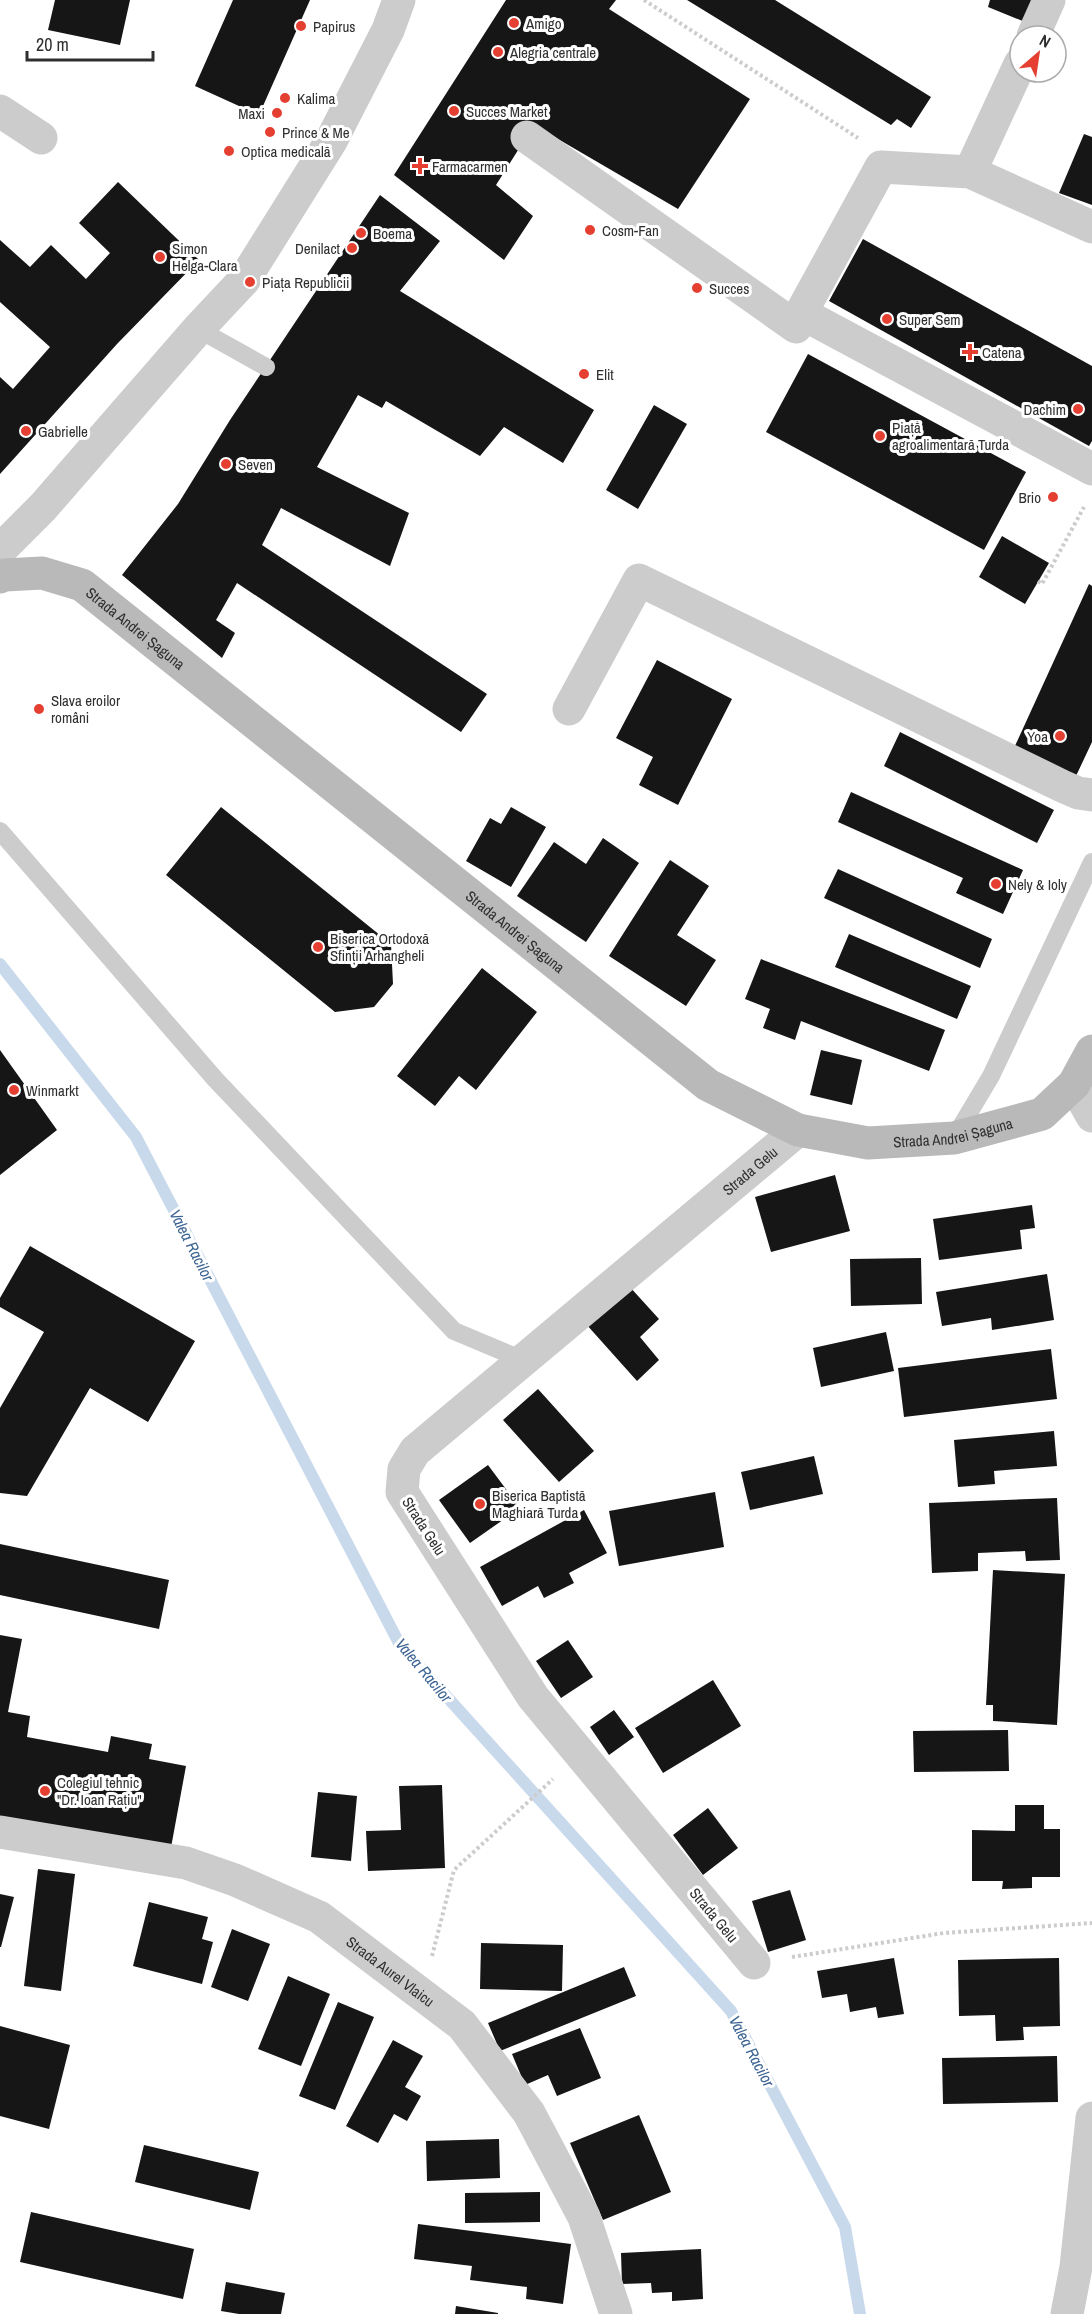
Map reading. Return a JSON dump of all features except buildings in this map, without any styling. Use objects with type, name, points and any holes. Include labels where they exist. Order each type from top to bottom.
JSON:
[{"type":"main road","name":"Strada Andrei Șaguna","points":[[0,577],[42,573],[82,585],[708,1086],[798,1130],[868,1143],[954,1137],[1042,1114],[1074,1084],[1092,1051]]},
{"type":"street","points":[[0,550],[44,507],[198,328],[244,280],[331,141],[388,30],[399,0]]},
{"type":"street","points":[[1038,24],[1049,0]]},
{"type":"street","points":[[970,172],[1011,84]]},
{"type":"street","points":[[0,111],[41,138]]},
{"type":"street","points":[[527,137],[796,327],[801,313],[881,167],[970,172],[1092,226]]},
{"type":"street","points":[[801,313],[1092,469]]},
{"type":"street","points":[[569,709],[639,580],[1062,786],[1078,793],[1092,795]]},
{"type":"street","points":[[1074,1084],[1092,1116]]},
{"type":"street","name":"Strada Gelu","points":[[754,1964],[533,1697],[402,1492],[404,1469],[415,1451],[798,1130]]},
{"type":"street","name":"Strada Aurel Vlaicu","points":[[0,1832],[186,1863],[235,1880],[319,1917],[462,2025],[529,2112],[584,2217],[616,2314]]},
{"type":"street","points":[[1067,2314],[1076,2267],[1092,2118]]},
{"type":"lane","points":[[198,328],[266,367]]},
{"type":"lane","points":[[0,831],[215,1079],[454,1331],[523,1360]]},
{"type":"lane","points":[[954,1137],[991,1076],[1092,862]]},
{"type":"path","points":[[644,0],[863,142],[881,167]]},
{"type":"path","points":[[1038,581],[1042,584],[1086,503]]},
{"type":"path","points":[[422,1995],[454,1870],[556,1777]]},
{"type":"path","points":[[754,1964],[944,1933],[1092,1923]]},
{"type":"waterway","name":"Valea Racilor","points":[[0,964],[136,1137],[400,1645],[731,2011],[845,2227],[860,2314]]},
{"type":"place","name":"Amigo","points":[[514,23]]},
{"type":"place","name":"Papirus","points":[[301,26]]},
{"type":"place","name":"Alegria centrale","points":[[498,52]]},
{"type":"place","name":"Kalima","points":[[285,98]]},
{"type":"place","name":"Succes Market","points":[[454,111]]},
{"type":"place","name":"Maxi","points":[[277,113]]},
{"type":"place","name":"Prince & Me","points":[[270,132]]},
{"type":"place","name":"Optica medicală","points":[[229,151]]},
{"type":"place","name":"Farmacarmen","points":[[420,166]]},
{"type":"place","name":"Cosm-Fan","points":[[590,230]]},
{"type":"place","name":"Boema","points":[[361,233]]},
{"type":"place","name":"Denilact","points":[[352,248]]},
{"type":"place","name":"Simon Helga-Clara","points":[[160,257]]},
{"type":"place","name":"Piața Republicii","points":[[250,282]]},
{"type":"place","name":"Succes","points":[[697,288]]},
{"type":"place","name":"Super Sem","points":[[887,319]]},
{"type":"place","name":"Catena","points":[[970,352]]},
{"type":"place","name":"Elit","points":[[584,374]]},
{"type":"place","name":"Dachim","points":[[1078,409]]},
{"type":"place","name":"Gabrielle","points":[[26,431]]},
{"type":"place","name":"Piață agroalimentară Turda","points":[[880,436]]},
{"type":"place","name":"Seven","points":[[226,464]]},
{"type":"place","name":"Brio","points":[[1053,497]]},
{"type":"place","name":"Slava eroilor români","points":[[39,709]]},
{"type":"place","name":"Yoa","points":[[1060,736]]},
{"type":"place","name":"Nely & Ioly","points":[[996,884]]},
{"type":"place","name":"Biserica Ortodoxă Sfinții Arhangheli","points":[[318,947]]},
{"type":"place","name":"Winmarkt","points":[[14,1090]]},
{"type":"place","name":"Biserica Baptistă Maghiară Turda","points":[[480,1504]]},
{"type":"place","name":"Colegiul tehnic \"Dr. Ioan Rațiu\"","points":[[45,1791]]}]
